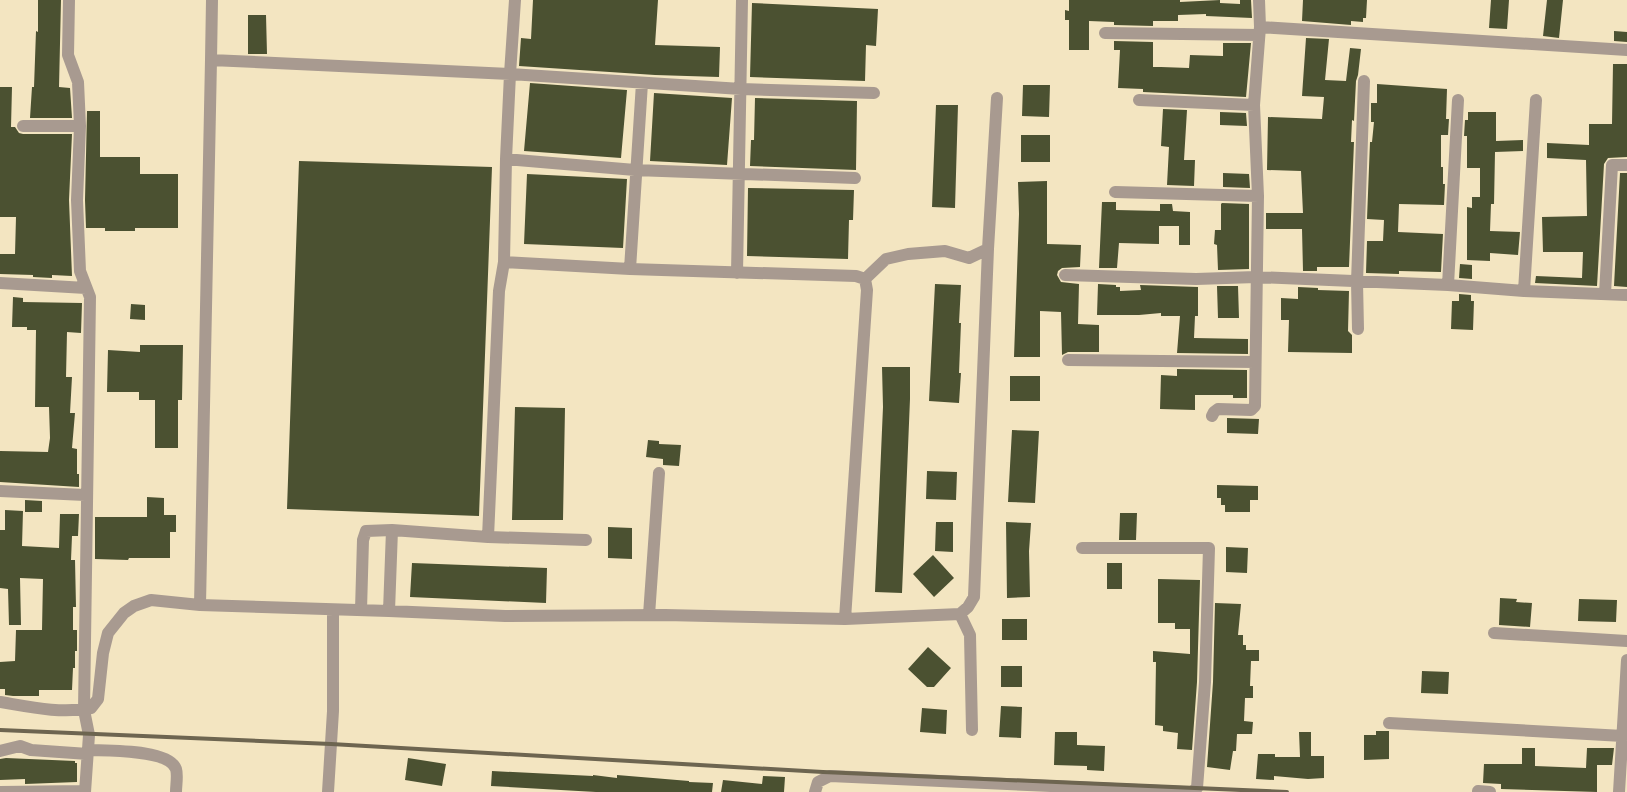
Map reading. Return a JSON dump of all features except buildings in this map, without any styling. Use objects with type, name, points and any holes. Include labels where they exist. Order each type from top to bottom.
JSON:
[{"type":"street","points":[[0,792],[85,792],[89,735],[84,710],[90,298],[80,271],[77,200],[80,126],[78,82],[68,55],[70,0]]},
{"type":"street","points":[[200,605],[212,0]]},
{"type":"street","points":[[488,537],[499,291],[504,262],[506,160],[515,0]]},
{"type":"street","points":[[737,273],[742,0]]},
{"type":"street","points":[[1212,416],[1218,410],[1251,410],[1255,406],[1258,196],[1254,104],[1260,31],[1259,0]]},
{"type":"street","points":[[1105,33],[1260,31],[1627,50]]},
{"type":"street","points":[[211,60],[510,74],[741,89],[874,94]]},
{"type":"street","points":[[1358,329],[1357,282],[1364,81]]},
{"type":"street","points":[[630,269],[642,83]]},
{"type":"street","points":[[0,702],[44,710],[84,710],[91,708],[98,700],[103,653],[108,633],[124,613],[134,606],[151,600],[200,605],[505,616],[649,615],[845,619],[960,614],[968,607],[974,597],[988,249],[997,98]]},
{"type":"street","points":[[1139,100],[1254,104]]},
{"type":"street","points":[[1448,285],[1458,100]]},
{"type":"street","points":[[1524,291],[1536,100]]},
{"type":"street","points":[[23,126],[80,126]]},
{"type":"street","points":[[506,160],[635,170],[855,178]]},
{"type":"street","points":[[1605,294],[1612,165],[1627,165]]},
{"type":"street","points":[[1116,192],[1258,196]]},
{"type":"street","points":[[969,258],[988,249]]},
{"type":"street","points":[[865,279],[886,259],[908,254],[945,251],[969,258],[987,274]]},
{"type":"street","points":[[504,262],[630,269],[856,276],[865,279]]},
{"type":"street","points":[[1065,275],[1196,279],[1256,277],[1627,295]]},
{"type":"street","points":[[845,619],[867,290],[865,279]]},
{"type":"street","points":[[0,284],[86,288]]},
{"type":"street","points":[[1068,360],[1255,362]]},
{"type":"street","points":[[649,615],[659,473]]},
{"type":"street","points":[[0,491],[86,495]]},
{"type":"street","points":[[362,610],[364,535],[366,531],[373,529],[488,537],[586,540]]},
{"type":"street","points":[[389,611],[392,530]]},
{"type":"street","points":[[1082,548],[1209,548],[1205,672],[1197,788],[1192,792]]},
{"type":"street","points":[[328,792],[333,711],[333,610]]},
{"type":"street","points":[[960,614],[970,635],[972,730]]},
{"type":"street","points":[[1494,633],[1627,642]]},
{"type":"street","points":[[1619,792],[1627,660]]},
{"type":"street","points":[[1389,723],[1623,736]]},
{"type":"street","points":[[0,751],[20,746],[31,750],[155,755],[170,761],[176,769],[176,792]]},
{"type":"street","points":[[815,792],[818,782],[830,776],[1183,792]]},
{"type":"railway","points":[[0,730],[331,744],[823,772],[1287,792]]}]
